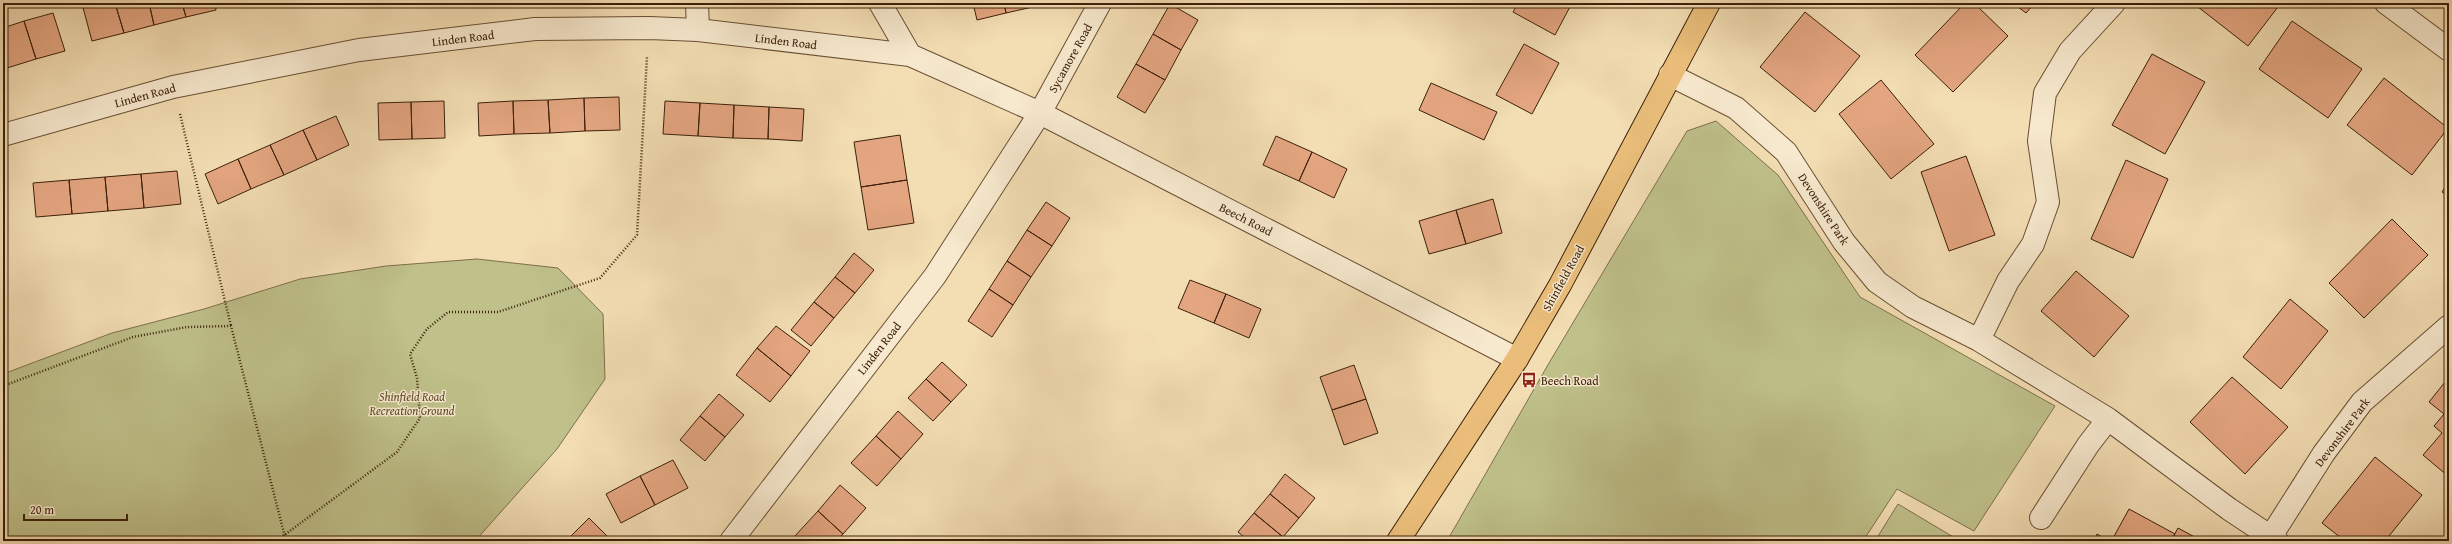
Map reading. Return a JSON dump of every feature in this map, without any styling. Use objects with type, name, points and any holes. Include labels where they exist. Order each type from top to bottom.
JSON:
[{"type":"main road","name":"Shinfield Road","points":[[1398,541],[1517,359],[1560,285],[1708,3]]},
{"type":"street","points":[[697,3],[698,30]]},
{"type":"street","points":[[880,3],[910,56]]},
{"type":"street","name":"Sycamore Road","points":[[1040,113],[1100,3]]},
{"type":"street","points":[[1979,340],[2008,281],[2033,244],[2048,202],[2038,142],[2045,93],[2070,51],[2114,3]]},
{"type":"street","points":[[2386,3],[2449,50]]},
{"type":"street","name":"Linden Road","points":[[3,134],[173,87],[359,50],[535,29],[649,28],[698,30],[910,56],[1040,113],[935,276],[731,541]]},
{"type":"street","name":"Devonshire Park","points":[[1670,75],[1736,108],[1786,152],[1844,242],[1877,282],[1913,307],[1979,340],[2108,418],[2228,509],[2272,539],[2324,454],[2362,402],[2449,326]]},
{"type":"street","name":"Beech Road","points":[[1040,113],[1517,359]]},
{"type":"street","points":[[2041,518],[2088,445],[2108,418]]},
{"type":"path","points":[[283,536],[397,452],[420,418],[417,378],[410,354],[427,329],[448,312],[498,312],[600,278],[637,235],[649,28]]},
{"type":"path","points":[[173,87],[283,536],[286,541]]},
{"type":"path","points":[[3,386],[133,338],[187,327],[231,326]]},
{"type":"green space","points":[[1716,121],[1778,175],[1860,297],[2055,406],[1974,531],[1897,489],[1863,541],[1447,541],[1549,363],[1687,131]]},
{"type":"green space","name":"Shinfield Road Recreation Ground","points":[[477,259],[558,268],[603,314],[605,379],[557,449],[475,541],[3,541],[3,374],[112,333],[204,309],[300,279],[386,266]]},
{"type":"green space","points":[[1898,504],[1960,541],[1875,541]]},
{"type":"building","points":[[115,3],[149,3],[154,25],[124,33]]},
{"type":"building","points":[[115,3],[124,33],[92,41],[82,4]]},
{"type":"building","points":[[149,3],[182,3],[186,17],[154,25]]},
{"type":"building","points":[[182,3],[215,3],[216,10],[186,17]]},
{"type":"building","points":[[973,3],[1004,3],[1006,13],[977,20]]},
{"type":"building","points":[[1004,3],[1037,3],[1037,6],[1006,13]]},
{"type":"building","points":[[1518,3],[1572,3],[1555,35],[1513,12]]},
{"type":"building","points":[[1965,3],[1974,3],[2008,36],[1953,92],[1915,55]]},
{"type":"building","points":[[2013,3],[2035,3],[2026,13]]},
{"type":"building","points":[[2193,3],[2281,3],[2248,46]]},
{"type":"building","points":[[1170,4],[1198,20],[1181,50],[1153,34]]},
{"type":"building","points":[[1805,12],[1860,56],[1815,112],[1760,67]]},
{"type":"building","points":[[53,13],[65,51],[36,59],[24,21]]},
{"type":"building","points":[[24,21],[36,59],[7,68],[3,54],[3,28]]},
{"type":"building","points":[[2292,21],[2362,69],[2328,118],[2259,69]]},
{"type":"building","points":[[1153,34],[1181,50],[1165,80],[1136,64]]},
{"type":"building","points":[[1524,44],[1559,63],[1532,114],[1496,95]]},
{"type":"building","points":[[3,54],[7,68],[3,70]]},
{"type":"building","points":[[2152,54],[2205,82],[2165,154],[2112,125]]},
{"type":"building","points":[[1136,64],[1165,80],[1145,113],[1117,97]]},
{"type":"building","points":[[2384,78],[2448,128],[2412,175],[2347,125]]},
{"type":"building","points":[[1881,80],[1934,144],[1891,179],[1839,114]]},
{"type":"building","points":[[1431,83],[1497,112],[1484,140],[1419,110]]},
{"type":"building","points":[[619,97],[620,130],[585,131],[584,98]]},
{"type":"building","points":[[584,98],[585,131],[550,133],[548,100]]},
{"type":"building","points":[[548,100],[550,133],[514,134],[513,101]]},
{"type":"building","points":[[444,101],[445,138],[412,139],[411,102]]},
{"type":"building","points":[[513,101],[514,134],[479,136],[478,103]]},
{"type":"building","points":[[665,101],[700,103],[698,136],[663,134]]},
{"type":"building","points":[[411,102],[412,139],[379,140],[378,103]]},
{"type":"building","points":[[700,103],[734,105],[733,138],[698,136]]},
{"type":"building","points":[[734,105],[769,107],[768,139],[733,138]]},
{"type":"building","points":[[769,107],[804,109],[802,141],[768,139]]},
{"type":"building","points":[[336,116],[349,145],[317,160],[303,130]]},
{"type":"building","points":[[303,130],[317,160],[284,175],[270,145]]},
{"type":"building","points":[[900,135],[907,180],[861,187],[854,142]]},
{"type":"building","points":[[1276,136],[1312,152],[1299,181],[1263,165]]},
{"type":"building","points":[[270,145],[284,175],[251,189],[238,159]]},
{"type":"building","points":[[1312,152],[1347,169],[1334,198],[1299,181]]},
{"type":"building","points":[[1966,156],[1995,235],[1949,251],[1921,172]]},
{"type":"building","points":[[238,159],[251,189],[218,204],[205,174]]},
{"type":"building","points":[[2126,160],[2168,179],[2133,258],[2091,239]]},
{"type":"building","points":[[177,171],[181,204],[144,208],[141,174]]},
{"type":"building","points":[[141,174],[144,208],[108,211],[105,177]]},
{"type":"building","points":[[105,177],[108,211],[72,214],[69,180]]},
{"type":"building","points":[[69,180],[72,214],[36,217],[33,183]]},
{"type":"building","points":[[907,180],[914,223],[868,230],[861,187]]},
{"type":"building","points":[[2449,181],[2449,197],[2442,192]]},
{"type":"building","points":[[1493,199],[1502,233],[1466,244],[1456,210]]},
{"type":"building","points":[[1046,202],[1070,218],[1052,246],[1027,230]]},
{"type":"building","points":[[1456,210],[1466,244],[1429,254],[1419,221]]},
{"type":"building","points":[[2392,219],[2428,255],[2364,318],[2329,283]]},
{"type":"building","points":[[1027,230],[1052,246],[1031,277],[1007,261]]},
{"type":"building","points":[[854,253],[874,270],[855,293],[835,277]]},
{"type":"building","points":[[1007,261],[1031,277],[1013,305],[989,289]]},
{"type":"building","points":[[2076,271],[2129,316],[2094,357],[2041,311]]},
{"type":"building","points":[[835,277],[855,293],[834,318],[814,302]]},
{"type":"building","points":[[1190,280],[1226,294],[1214,323],[1178,308]]},
{"type":"building","points":[[989,289],[1013,305],[992,337],[968,321]]},
{"type":"building","points":[[1226,294],[1261,309],[1249,338],[1214,323]]},
{"type":"building","points":[[2290,299],[2328,331],[2281,389],[2243,357]]},
{"type":"building","points":[[814,302],[834,318],[811,346],[791,330]]},
{"type":"building","points":[[776,326],[810,351],[791,376],[757,348]]},
{"type":"building","points":[[757,348],[791,376],[770,402],[736,375]]},
{"type":"building","points":[[942,362],[967,385],[951,402],[926,379]]},
{"type":"building","points":[[1354,365],[1366,399],[1332,410],[1320,377]]},
{"type":"building","points":[[2232,377],[2288,427],[2245,474],[2190,422]]},
{"type":"building","points":[[2449,377],[2449,477],[2423,455],[2442,433],[2434,426],[2444,414],[2429,402]]},
{"type":"building","points":[[926,379],[951,402],[933,421],[908,398]]},
{"type":"building","points":[[719,394],[744,415],[725,437],[700,416]]},
{"type":"building","points":[[1366,399],[1378,433],[1344,445],[1332,410]]},
{"type":"building","points":[[898,411],[923,434],[901,459],[876,436]]},
{"type":"building","points":[[700,416],[725,437],[705,461],[680,440]]},
{"type":"building","points":[[876,436],[901,459],[877,486],[851,463]]},
{"type":"building","points":[[2375,457],[2422,495],[2385,541],[2345,541],[2322,523]]},
{"type":"building","points":[[673,460],[688,488],[655,505],[640,476]]},
{"type":"building","points":[[1285,474],[1315,498],[1299,518],[1270,494]]},
{"type":"building","points":[[640,476],[655,505],[621,523],[606,494]]},
{"type":"building","points":[[840,485],[866,508],[843,534],[818,511]]},
{"type":"building","points":[[1270,494],[1299,518],[1283,537],[1254,513]]},
{"type":"building","points":[[2129,509],[2175,534],[2171,541],[2112,540]]},
{"type":"building","points":[[818,511],[843,534],[836,541],[798,541],[794,537]]},
{"type":"building","points":[[1254,513],[1283,537],[1280,541],[1249,541],[1238,532]]},
{"type":"building","points":[[589,518],[612,541],[566,541]]},
{"type":"building","points":[[2178,528],[2202,541],[2171,541]]},
{"type":"building","points":[[2097,534],[2109,541],[2094,541]]},
{"type":"place","name":"Beech Road","points":[[1529,380]]}]
